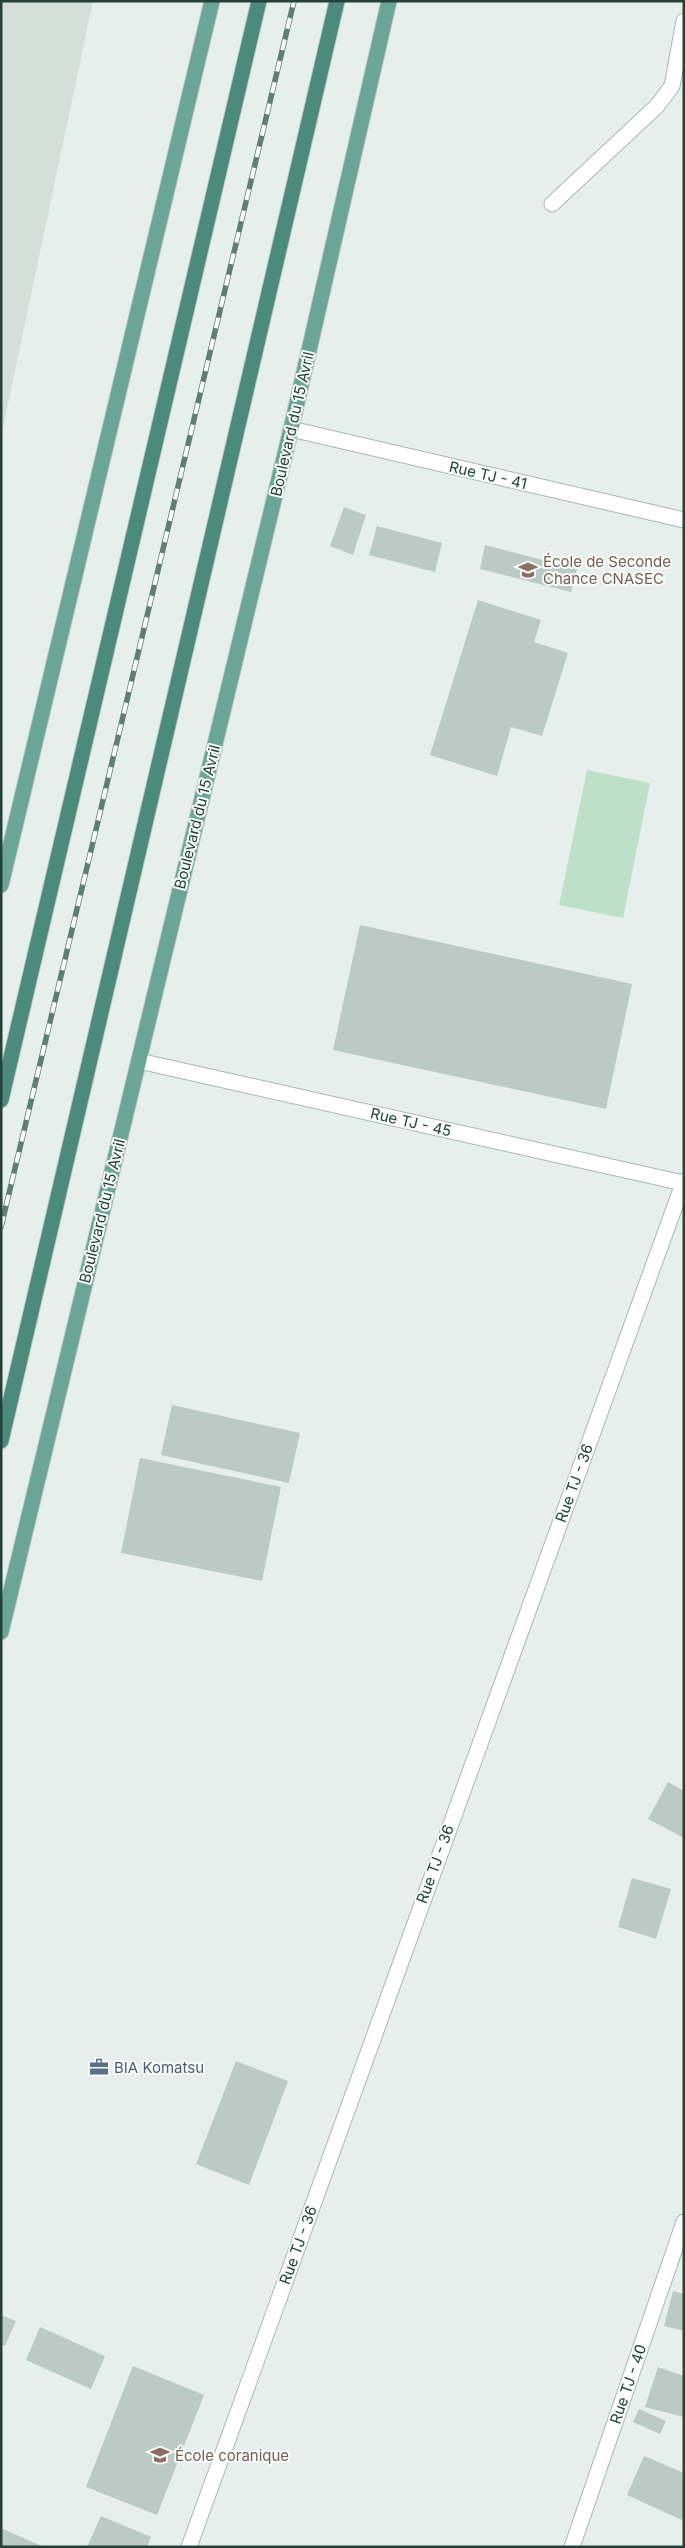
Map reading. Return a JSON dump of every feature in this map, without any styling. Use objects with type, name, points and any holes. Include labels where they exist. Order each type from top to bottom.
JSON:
[{"type":"highway","points":[[1,1100],[259,1]]},
{"type":"highway","points":[[1,1441],[337,1]]},
{"type":"main road","points":[[1,885],[212,1]]},
{"type":"main road","name":"Boulevard du 15 Avril","points":[[1,1632],[291,429],[388,1]]},
{"type":"street","points":[[552,204],[657,106],[672,86],[684,21]]},
{"type":"street","name":"Rue TJ - 41","points":[[291,429],[684,520]]},
{"type":"street","name":"Rue TJ - 45","points":[[138,1061],[684,1182]]},
{"type":"street","name":"Rue TJ - 36","points":[[189,2547],[684,1182]]},
{"type":"street","name":"Rue TJ - 40","points":[[572,2547],[684,2222]]},
{"type":"shaded area","points":[[1,1],[93,1],[1,437]]},
{"type":"green space","points":[[587,770],[650,783],[623,918],[559,905]]},
{"type":"building","points":[[344,507],[366,515],[353,555],[330,546]]},
{"type":"building","points":[[377,526],[442,543],[435,572],[369,555]]},
{"type":"building","points":[[485,545],[577,569],[571,592],[480,569]]},
{"type":"building","points":[[478,600],[541,620],[534,642],[568,653],[542,736],[511,727],[497,776],[430,755]]},
{"type":"building","points":[[360,925],[632,984],[606,1109],[333,1050]]},
{"type":"building","points":[[172,1405],[300,1433],[289,1483],[161,1455]]},
{"type":"building","points":[[140,1458],[281,1487],[262,1581],[121,1553]]},
{"type":"building","points":[[668,1782],[684,1791],[684,1838],[648,1819]]},
{"type":"building","points":[[632,1878],[671,1889],[656,1939],[618,1927]]},
{"type":"building","points":[[236,2061],[288,2081],[249,2185],[196,2164]]},
{"type":"building","points":[[673,2291],[684,2294],[684,2331],[664,2326]]},
{"type":"building","points":[[1,2315],[16,2321],[5,2346],[1,2344]]},
{"type":"building","points":[[40,2327],[105,2356],[91,2389],[26,2360]]},
{"type":"building","points":[[133,2366],[204,2395],[157,2515],[86,2487]]},
{"type":"building","points":[[658,2367],[684,2376],[684,2417],[645,2407]]},
{"type":"building","points":[[639,2409],[666,2421],[660,2434],[633,2422]]},
{"type":"building","points":[[644,2456],[684,2473],[684,2521],[627,2495]]},
{"type":"building","points":[[101,2516],[151,2537],[147,2547],[87,2547]]},
{"type":"building","points":[[1,2528],[44,2547],[1,2547]]},
{"type":"railway","points":[[1,1227],[294,1]]},
{"type":"place","name":"École de Seconde Chance CNASEC","points":[[528,570]]},
{"type":"place","name":"BIA Komatsu","points":[[99,2067]]},
{"type":"place","name":"École coranique","points":[[160,2455]]}]
